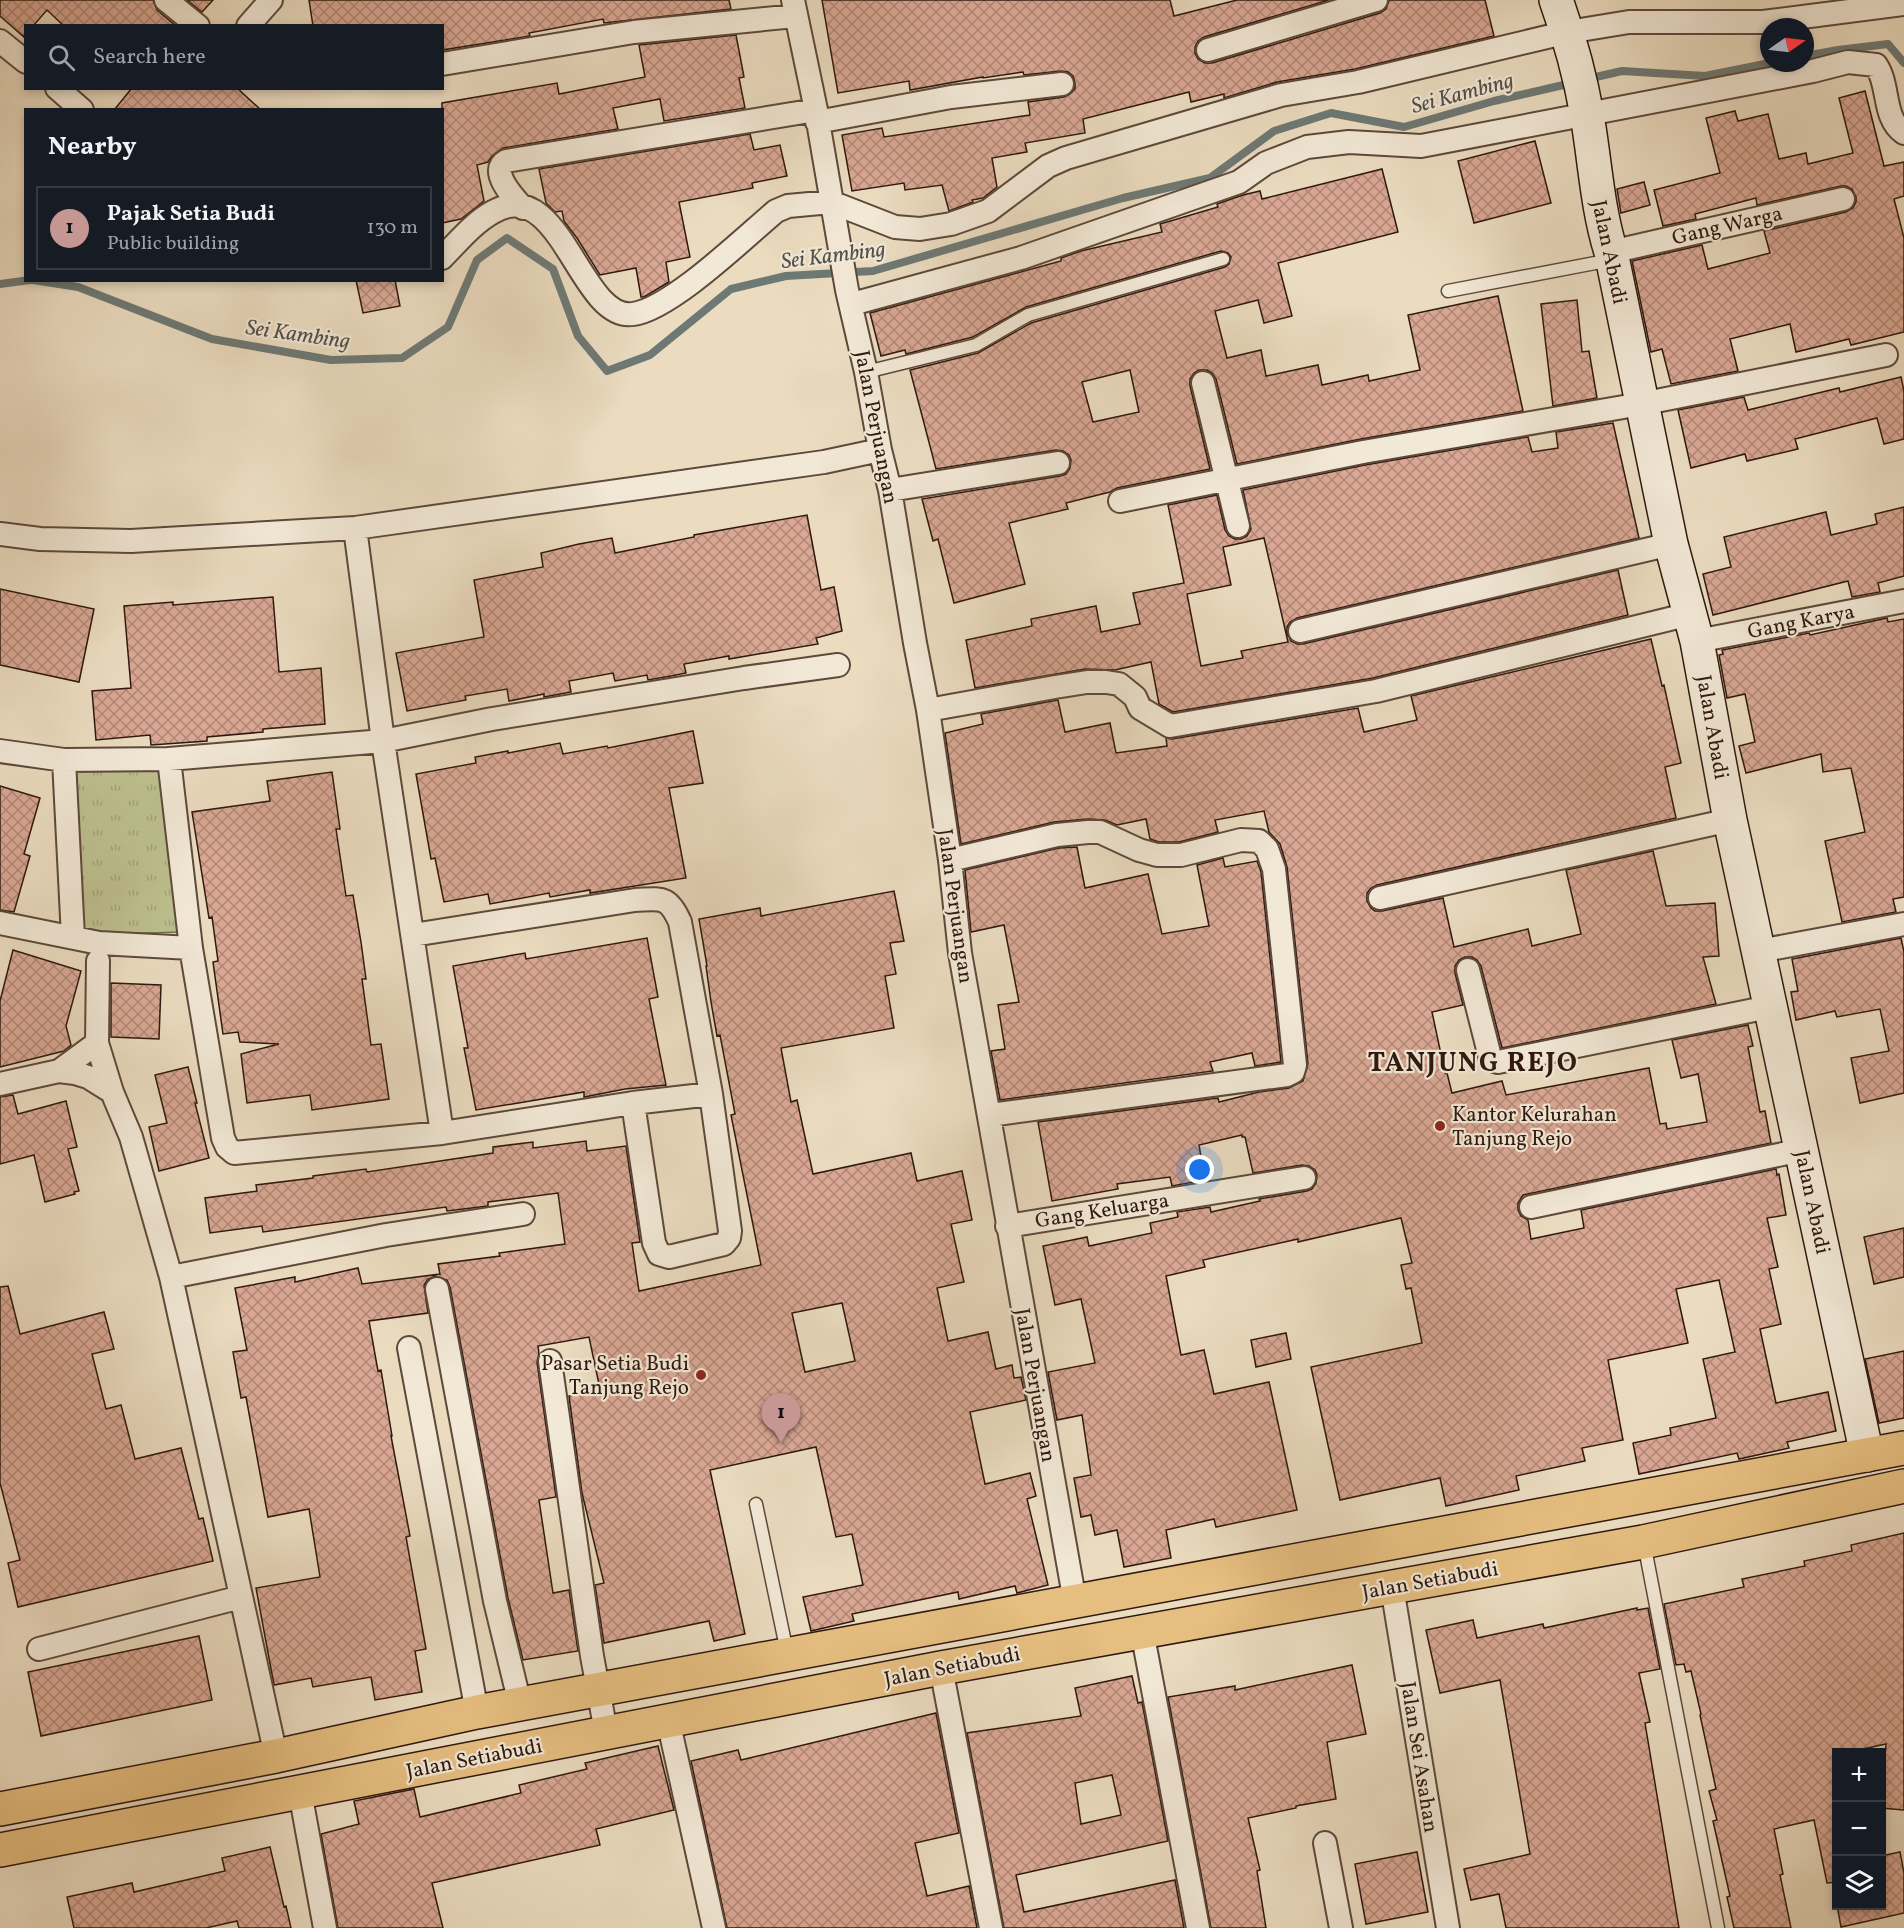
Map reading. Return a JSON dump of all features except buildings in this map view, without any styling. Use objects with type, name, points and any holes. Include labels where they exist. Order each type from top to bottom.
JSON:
[{"type":"main road","name":"Jalan Setiabudi","points":[[0,1809],[276,1756],[477,1712],[1904,1448]]},
{"type":"main road","name":"Jalan Setiabudi","points":[[0,1851],[941,1668],[1643,1542],[1904,1486]]},
{"type":"street","points":[[166,0],[196,24]]},
{"type":"street","points":[[250,24],[271,0]]},
{"type":"street","points":[[1208,50],[1376,0]]},
{"type":"street","name":"Jalan Abadi","points":[[1556,0],[1571,43],[1585,107],[1603,225],[1612,256],[1671,544],[1694,628],[1769,1007],[1867,1455]]},
{"type":"street","points":[[444,256],[474,226],[494,212],[504,208],[533,210],[551,226],[585,278],[609,308],[623,315],[643,312],[675,294],[776,211],[788,206],[832,206],[895,227],[920,229],[951,224],[988,211],[1048,166],[1066,158],[1281,95],[1571,43],[1629,22],[1763,22],[1904,4]]},
{"type":"street","points":[[444,64],[794,8]]},
{"type":"street","name":"Jalan Perjuangan","points":[[794,8],[817,116],[849,297],[890,490],[928,710],[950,860],[960,953],[1075,1602]]},
{"type":"street","points":[[0,40],[24,60]]},
{"type":"street","points":[[849,297],[1043,251],[1239,183],[1266,163],[1307,147],[1349,142],[1421,146],[1585,107],[1813,71],[1848,62],[1876,64],[1882,74],[1891,116],[1897,127],[1904,133]]},
{"type":"street","points":[[523,208],[502,179],[499,167],[506,161],[951,97],[1062,84]]},
{"type":"street","points":[[59,90],[80,108]]},
{"type":"street","name":"Gang Warga","points":[[1612,256],[1843,198]]},
{"type":"street","points":[[1120,501],[1363,452],[1641,404],[1886,355]]},
{"type":"street","points":[[1203,383],[1238,526]]},
{"type":"street","points":[[0,534],[40,539],[131,541],[355,528],[824,462],[880,450]]},
{"type":"street","points":[[890,490],[1058,463]]},
{"type":"street","points":[[355,528],[382,741],[442,1133]]},
{"type":"street","points":[[1300,631],[1671,544]]},
{"type":"street","name":"Gang Karya","points":[[928,710],[1055,687],[1087,682],[1106,682],[1119,684],[1135,697],[1140,708],[1147,714],[1170,726],[1376,691],[1694,628],[1904,601]]},
{"type":"street","points":[[0,750],[64,760],[169,759],[382,741],[492,719],[838,665]]},
{"type":"street","points":[[169,759],[191,948],[223,1138],[230,1150],[240,1154],[442,1133],[633,1103],[711,1094]]},
{"type":"street","points":[[64,760],[73,937]]},
{"type":"street","points":[[1380,898],[1730,819]]},
{"type":"street","points":[[950,860],[1057,835],[1100,832],[1139,850],[1157,855],[1181,855],[1241,840],[1259,841],[1267,849],[1274,869],[1295,1065],[1293,1072],[990,1115]]},
{"type":"street","points":[[413,935],[431,934],[524,916],[635,900],[661,899],[672,904],[680,922],[711,1094],[730,1231],[727,1242],[719,1246],[669,1257],[659,1254],[654,1243],[633,1103]]},
{"type":"street","points":[[0,923],[99,943],[191,948]]},
{"type":"street","points":[[1759,951],[1904,924]]},
{"type":"street","points":[[98,961],[97,1043],[112,1092],[131,1137],[171,1277],[276,1756]]},
{"type":"street","points":[[1468,970],[1489,1053],[1491,1059],[1498,1062],[1769,1007]]},
{"type":"street","points":[[59,1071],[97,1043]]},
{"type":"street","points":[[0,1084],[59,1071],[75,1072],[112,1092]]},
{"type":"street","points":[[1531,1207],[1802,1150]]},
{"type":"street","name":"Gang Keluarga","points":[[1007,1226],[1304,1178]]},
{"type":"street","points":[[171,1277],[386,1235],[523,1214]]},
{"type":"street","points":[[437,1290],[495,1601],[520,1704]]},
{"type":"street","points":[[409,1348],[477,1712]]},
{"type":"street","points":[[550,1361],[590,1644],[606,1732]]},
{"type":"street","name":"Jalan Sei Asahan","points":[[1392,1587],[1448,1928]]},
{"type":"street","points":[[39,1649],[241,1597]]},
{"type":"street","points":[[1142,1631],[1198,1928]]},
{"type":"street","points":[[941,1668],[991,1928]]},
{"type":"street","points":[[668,1720],[714,1928]]},
{"type":"street","points":[[300,1792],[326,1928]]},
{"type":"street","points":[[1325,1843],[1341,1928]]},
{"type":"lane","points":[[1448,291],[1612,256]]},
{"type":"lane","points":[[866,372],[976,345],[1028,315],[1223,259]]},
{"type":"lane","points":[[756,1504],[788,1656]]},
{"type":"lane","points":[[1643,1542],[1718,1928]]},
{"type":"green space","points":[[163,761],[182,932],[78,935],[65,766]]},
{"type":"waterway","name":"Sei Kambing","points":[[1814,54],[1888,44],[1904,63]]},
{"type":"waterway","name":"Sei Kambing","points":[[1587,79],[1622,71],[1705,76],[1760,65]]},
{"type":"waterway","name":"Sei Kambing","points":[[46,282],[78,287],[212,339],[331,360],[402,358],[448,327],[477,260],[507,238],[553,269],[578,336],[607,371],[650,355],[731,289],[786,276],[873,271],[1123,198],[1210,178],[1274,131],[1331,113],[1404,127],[1494,101],[1572,83]]},
{"type":"waterway","name":"Sei Kambing","points":[[0,284],[24,281]]},
{"type":"place","name":"Kantor Kelurahan Tanjung Rejo","points":[[1440,1126]]},
{"type":"place","name":"Pasar Setia Budi Tanjung Rejo","points":[[701,1375]]},
{"type":"place","name":"Pajak Setia Budi","points":[[781,1443]]},
{"type":"district","name":"TANJUNG REJO","points":[[1473,1062]]}]
